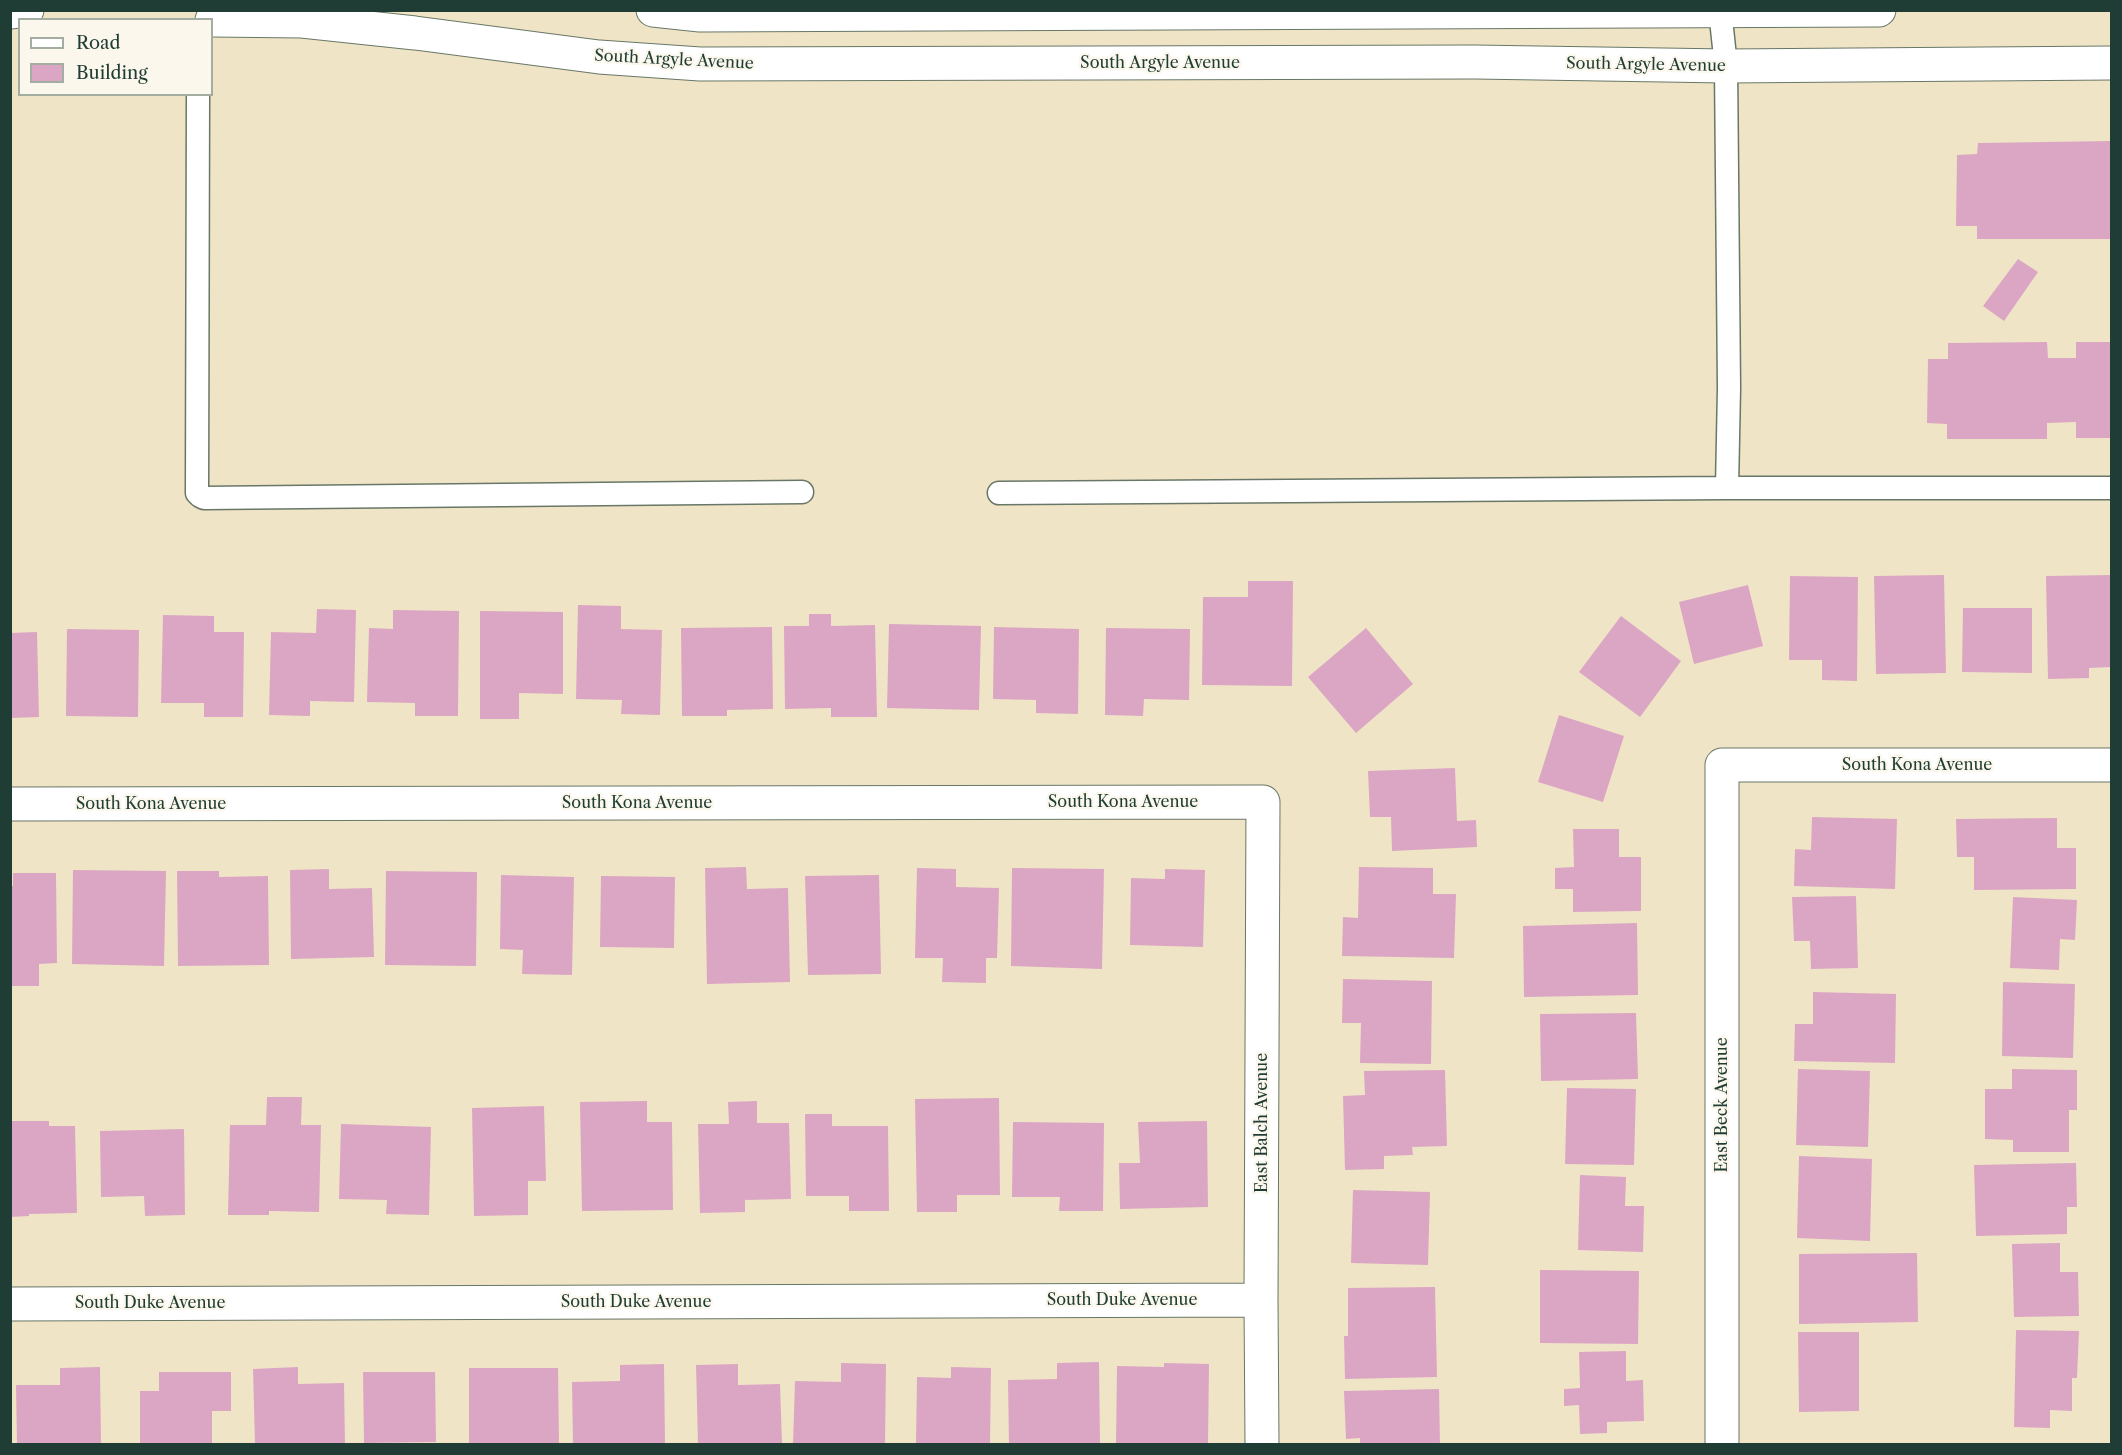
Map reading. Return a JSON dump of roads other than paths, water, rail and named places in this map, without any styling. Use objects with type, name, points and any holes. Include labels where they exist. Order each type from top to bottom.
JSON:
[{"type":"street","points":[[10,12],[27,10]]},
{"type":"street","points":[[653,10],[700,15],[1880,10]]},
{"type":"street","points":[[1474,11],[1474,62]]},
{"type":"street","name":"South Argyle Avenue","points":[[213,20],[302,21],[599,57],[700,64],[1474,62],[1726,66],[2112,63]]},
{"type":"street","name":"South Kona Avenue","points":[[1722,765],[2112,765]]},
{"type":"street","name":"East Beck Avenue","points":[[1722,765],[1722,1444]]},
{"type":"street","name":"South Kona Avenue","points":[[10,804],[1263,802]]},
{"type":"street","name":"East Balch Avenue","points":[[1262,1444],[1263,802]]},
{"type":"street","name":"South Duke Avenue","points":[[10,1304],[1261,1300]]},
{"type":"lane","points":[[1720,11],[1726,66],[1729,377],[1727,488]]},
{"type":"lane","points":[[198,96],[197,493],[200,496],[204,498],[802,492]]},
{"type":"lane","points":[[999,493],[2112,488]]}]
